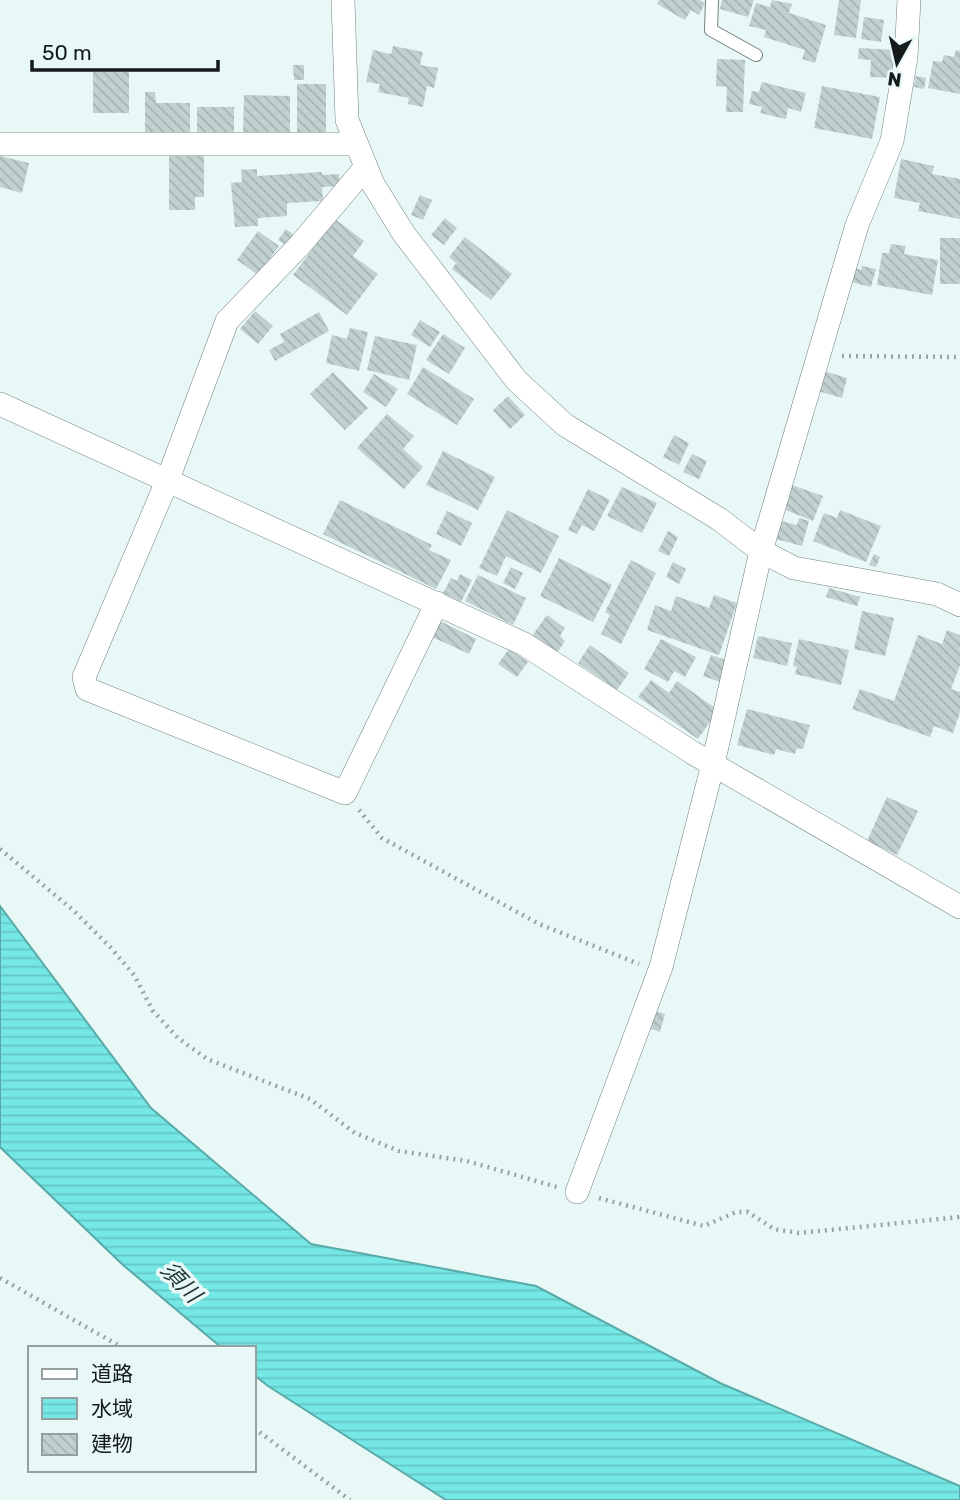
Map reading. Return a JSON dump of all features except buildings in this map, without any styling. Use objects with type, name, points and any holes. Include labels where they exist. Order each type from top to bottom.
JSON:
[{"type":"street","points":[[343,0],[347,120],[366,167],[404,234],[517,381],[565,425],[719,519],[761,551],[794,568],[937,594],[960,605]]},
{"type":"street","points":[[577,1192],[659,972],[713,764],[761,551],[857,225],[891,141],[906,57],[909,0]]},
{"type":"street","points":[[0,144],[356,144]]},
{"type":"street","points":[[366,167],[299,246],[227,321],[168,479],[84,677],[87,690],[345,793],[437,603]]},
{"type":"street","points":[[0,404],[524,643],[713,764],[960,907]]},
{"type":"lane","points":[[712,0],[711,30],[756,55]]},
{"type":"path","points":[[818,354],[866,358],[960,358]]},
{"type":"path","points":[[345,793],[382,838],[539,924],[659,972]]},
{"type":"path","points":[[0,849],[73,910],[111,948],[134,975],[153,1012],[178,1038],[207,1059],[310,1099],[355,1133],[399,1151],[467,1161],[704,1226],[736,1212],[748,1212],[774,1228],[799,1233],[960,1217]]},
{"type":"path","points":[[0,1278],[119,1346]]},
{"type":"path","points":[[256,1430],[350,1500]]},
{"type":"water","name":"須川","points":[[0,906],[151,1108],[311,1244],[536,1286],[720,1383],[960,1486],[960,1500],[446,1500],[256,1377],[256,1346],[220,1346],[123,1265],[0,1147]]}]
